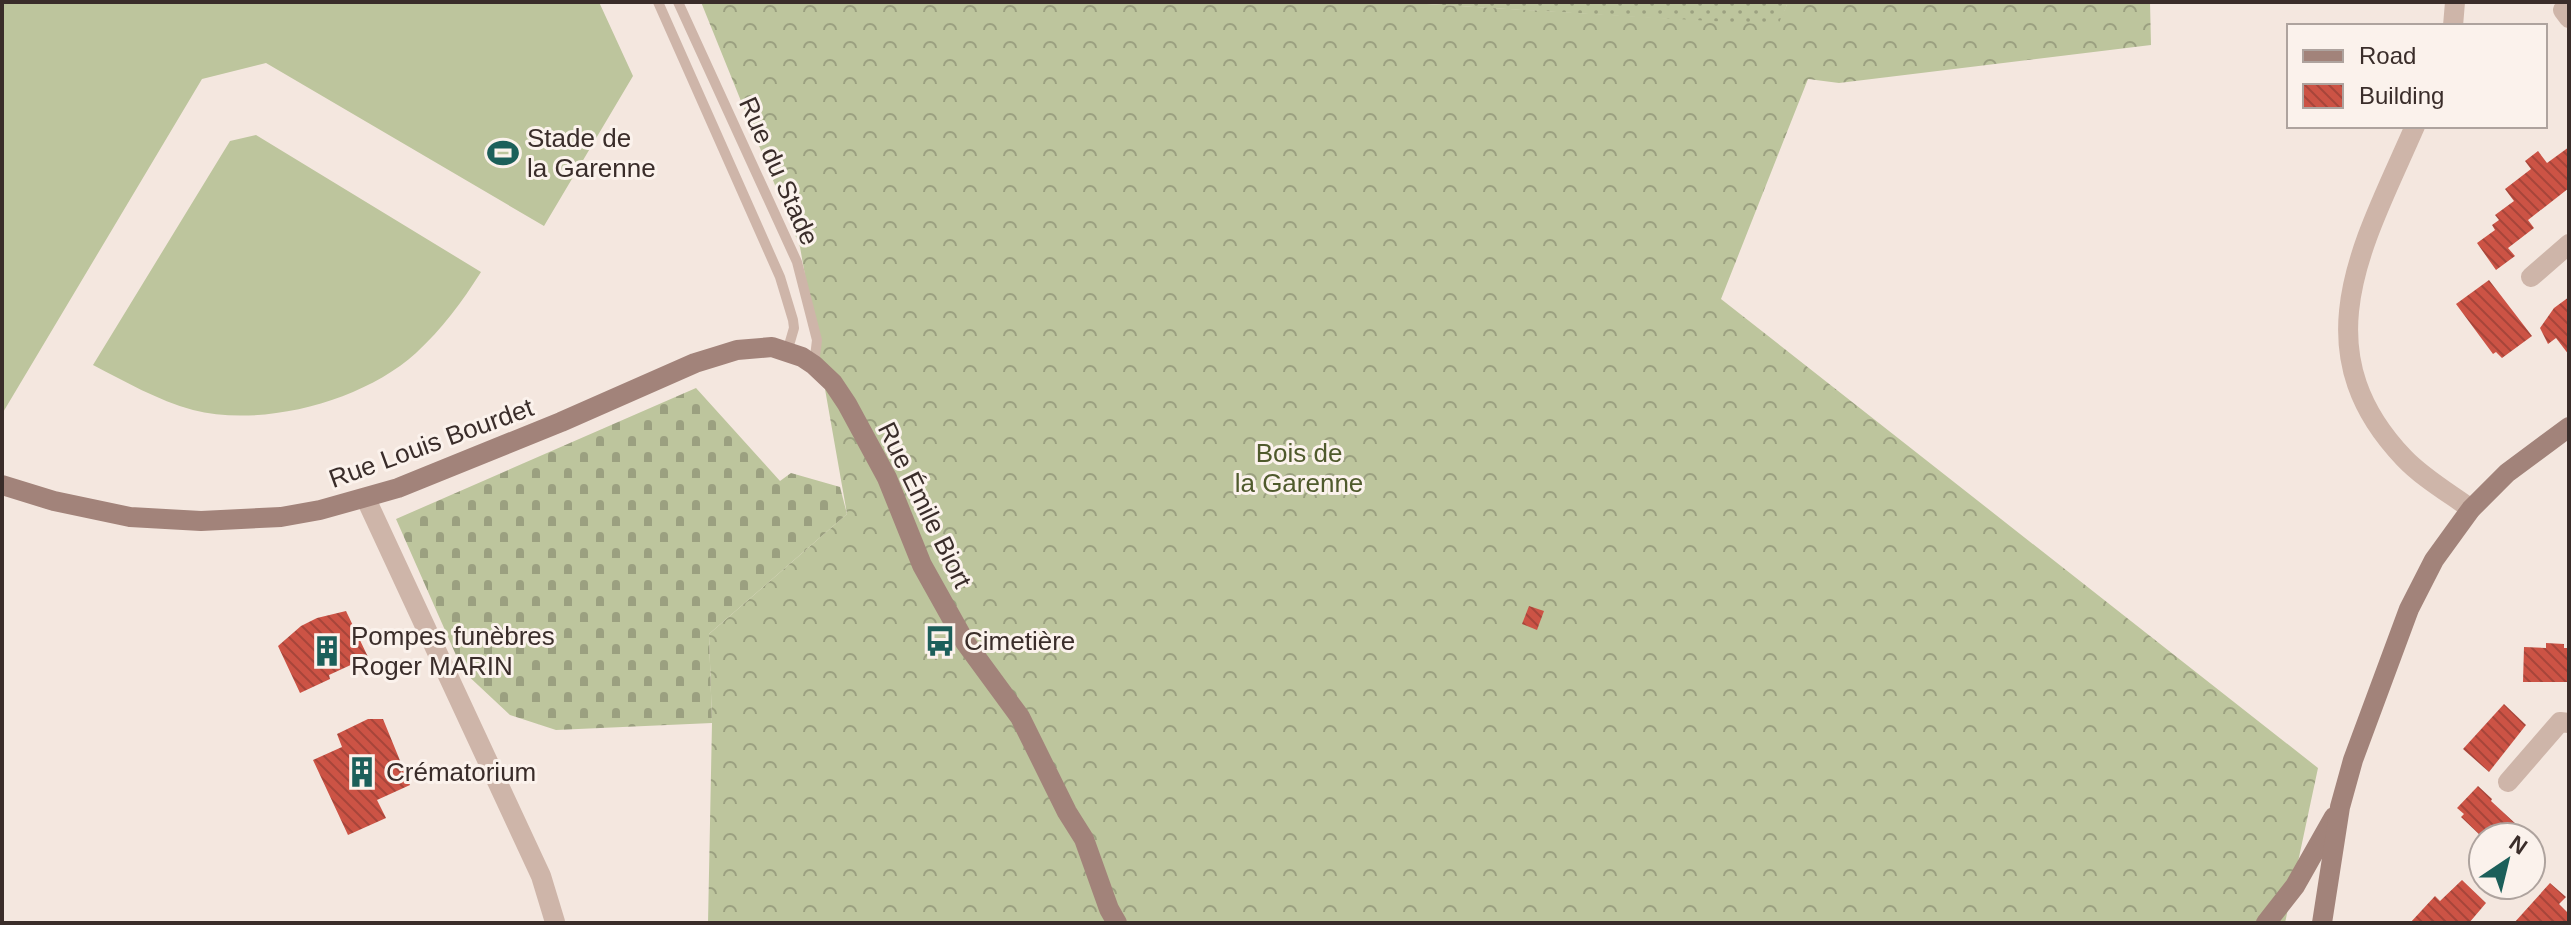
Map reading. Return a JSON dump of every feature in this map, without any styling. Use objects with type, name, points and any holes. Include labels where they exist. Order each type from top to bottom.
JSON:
[{"type":"street","points":[[2453,24],[2455,2]]},
{"type":"street","points":[[2414,128],[2365,241],[2351,286],[2347,318],[2350,354],[2359,389],[2377,425],[2405,460],[2471,509]]},
{"type":"street","points":[[2531,277],[2569,244]]},
{"type":"street","name":"Rue Louis Bourdet","points":[[2,485],[97,511],[164,520],[281,517],[366,499],[561,422],[695,363],[737,350],[780,350]]},
{"type":"street","name":"Rue Émile Biort","points":[[780,350],[814,365],[842,396],[887,478],[922,565],[965,642],[1020,717],[1067,812],[1084,839],[1117,923]]},
{"type":"street","points":[[2322,923],[2340,807],[2353,760],[2409,609],[2434,560],[2471,509],[2507,473],[2569,427]]},
{"type":"street","points":[[366,499],[541,876],[555,922]]},
{"type":"street","points":[[2508,782],[2560,722],[2569,723]]},
{"type":"street","points":[[2266,923],[2295,886],[2340,807]]},
{"type":"lane","name":"Rue du Stade","points":[[658,2],[780,277],[794,328],[780,350]]},
{"type":"lane","name":"Rue du Stade","points":[[678,2],[797,262],[817,340],[814,365]]},
{"type":"green space","name":"Stade de la Garenne","points":[[2,2],[599,2],[633,76],[544,226],[266,63],[202,79],[2,414]]},
{"type":"green space","name":"Bois de la Garenne","points":[[701,2],[1394,2],[1778,25],[1788,2],[2150,2],[2151,45],[1839,83],[1808,79],[1721,299],[2318,768],[2285,923],[708,923],[712,723],[709,634],[847,514],[800,247]]},
{"type":"green space","points":[[1394,2],[1788,2],[1779,26]]},
{"type":"green space","points":[[256,135],[481,272],[451,315],[425,344],[394,370],[369,385],[341,397],[280,413],[221,415],[193,410],[154,396],[93,365],[230,141]]},
{"type":"green space","points":[[696,388],[780,481],[791,473],[840,487],[847,514],[709,634],[712,723],[556,730],[510,715],[463,671],[396,519]]},
{"type":"building","points":[[2569,147],[2569,188],[2528,220],[2534,228],[2508,248],[2515,256],[2496,270],[2477,243],[2495,230],[2492,225],[2499,220],[2495,215],[2514,201],[2505,189],[2531,169],[2525,161],[2538,151],[2547,163]]},
{"type":"building","points":[[2489,280],[2532,336],[2502,358],[2496,352],[2493,354],[2456,304]]},
{"type":"building","points":[[2569,297],[2569,355],[2556,338],[2548,344],[2540,328],[2554,308]]},
{"type":"building","points":[[1529,606],[1544,611],[1537,630],[1522,624]]},
{"type":"building","name":"Pompes funèbres Roger MARIN","points":[[346,611],[368,657],[300,693],[278,646],[301,626],[317,618]]},
{"type":"building","points":[[2546,643],[2564,644],[2564,648],[2569,648],[2569,682],[2523,682],[2524,647],[2546,648]]},
{"type":"building","points":[[2504,704],[2526,725],[2489,772],[2463,749]]},
{"type":"building","name":"Crématorium","points":[[368,719],[383,719],[410,785],[377,800],[386,818],[348,835],[313,760],[342,747],[337,734]]},
{"type":"building","points":[[2478,786],[2513,821],[2467,823],[2461,817],[2464,814],[2457,808]]},
{"type":"building","points":[[2462,880],[2467,885],[2467,901],[2486,903],[2469,923],[2410,923],[2435,896],[2440,901]]},
{"type":"building","points":[[2550,883],[2566,897],[2559,904],[2569,914],[2569,923],[2514,923],[2534,901],[2547,901],[2547,886]]},
{"type":"place","name":"Stade de la Garenne","points":[[503,153]]},
{"type":"place","name":"Cimetière","points":[[940,641]]},
{"type":"place","name":"Pompes funèbres Roger MARIN","points":[[327,651]]},
{"type":"place","name":"Crématorium","points":[[362,772]]}]
